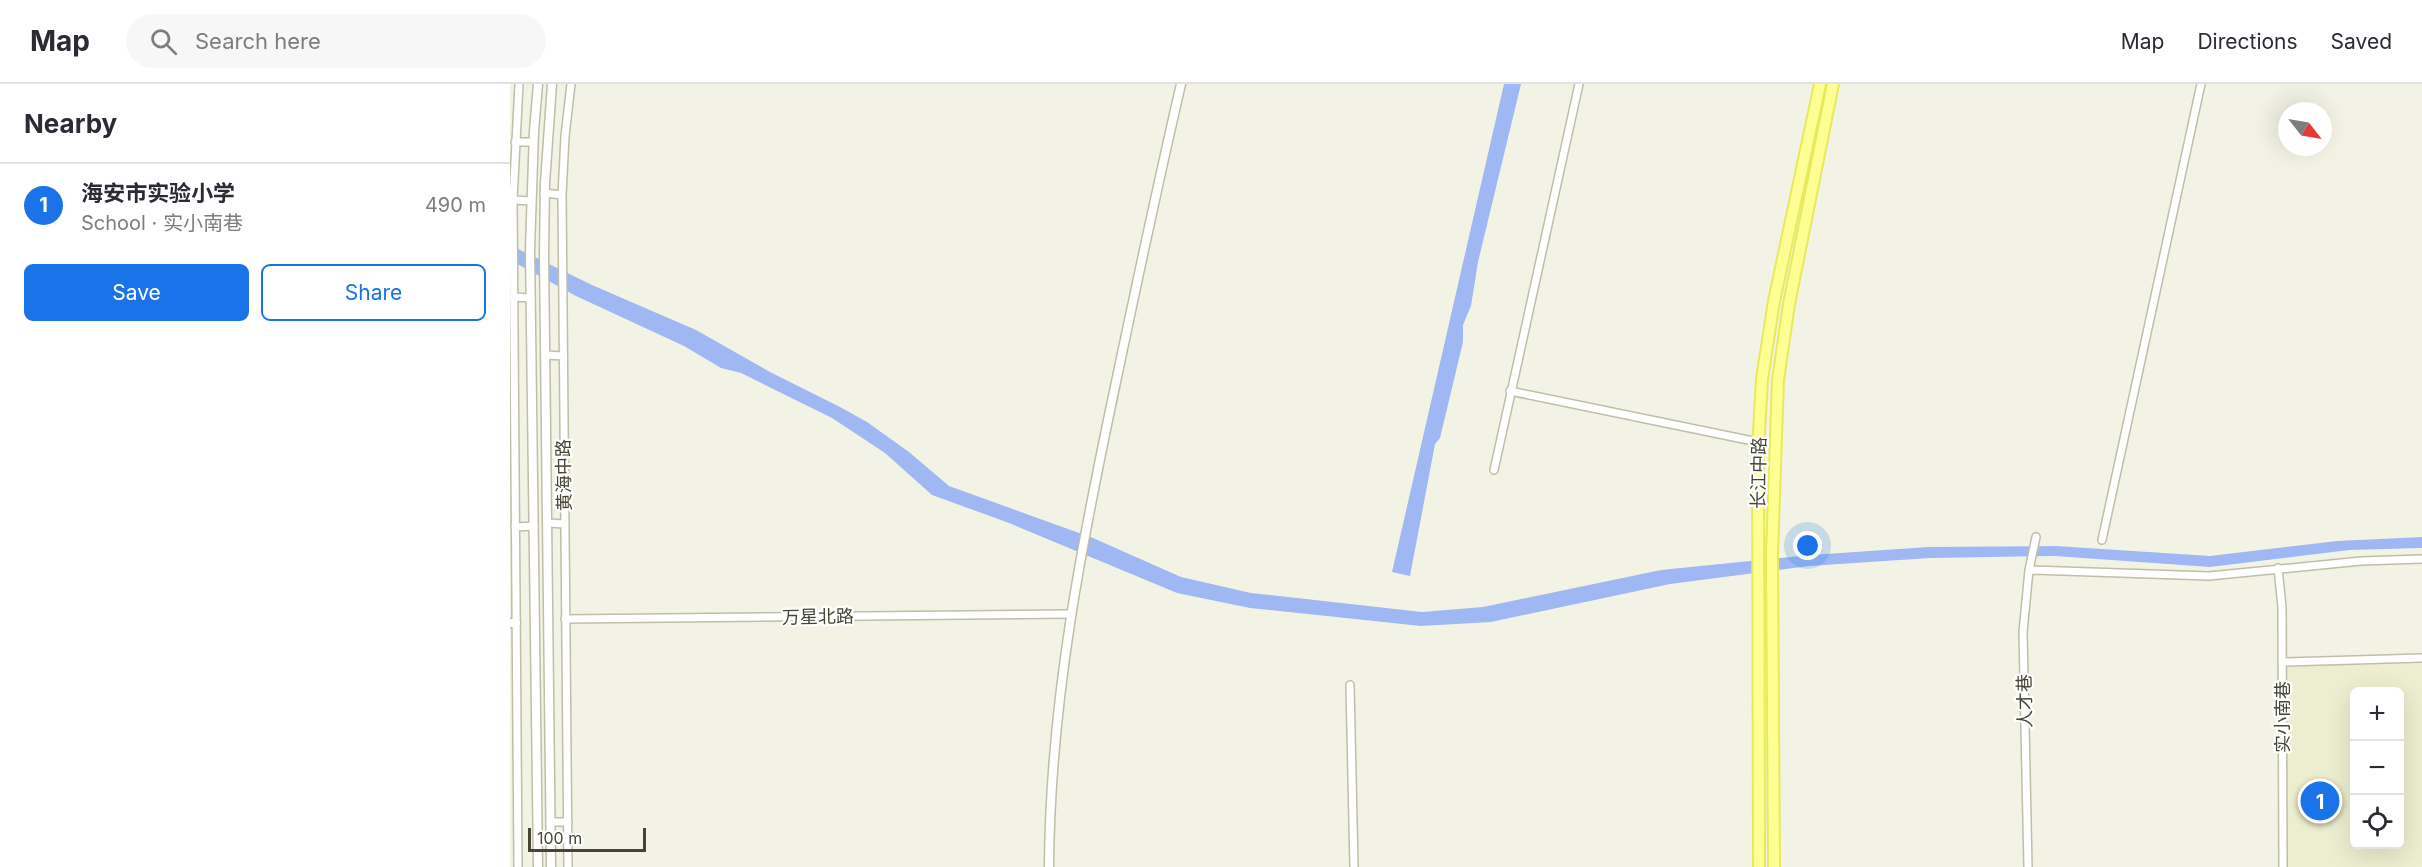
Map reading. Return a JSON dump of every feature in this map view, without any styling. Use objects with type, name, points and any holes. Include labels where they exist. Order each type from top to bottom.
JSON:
[{"type":"main road","name":"长江中路","points":[[1759,867],[1758,442],[1762,379],[1774,301],[1820,84]]},
{"type":"main road","name":"长江中路","points":[[1774,867],[1772,554],[1778,380],[1789,304],[1833,84]]},
{"type":"street","points":[[518,867],[513,623],[515,527],[513,200],[519,84]]},
{"type":"street","name":"黄海中路","points":[[538,84],[533,142],[530,249],[538,867]]},
{"type":"street","name":"黄海中路","points":[[550,867],[544,193],[552,84]]},
{"type":"street","name":"黄海中路","points":[[568,867],[562,195],[571,84]]},
{"type":"street","points":[[1049,867],[1054,756],[1062,670],[1080,557],[1181,84]]},
{"type":"street","points":[[1494,470],[1579,84]]},
{"type":"street","points":[[2102,540],[2201,84]]},
{"type":"street","points":[[515,142],[533,142]]},
{"type":"street","points":[[544,193],[562,195]]},
{"type":"street","points":[[513,200],[531,201]]},
{"type":"street","points":[[513,297],[531,298]]},
{"type":"street","points":[[545,355],[563,356]]},
{"type":"street","points":[[1510,391],[1758,442]]},
{"type":"street","points":[[547,524],[565,524]]},
{"type":"street","points":[[515,527],[534,526]]},
{"type":"street","name":"人才巷","points":[[2028,867],[2023,632],[2030,568],[2036,539]]},
{"type":"street","points":[[2030,568],[2209,576],[2361,561],[2422,559]]},
{"type":"street","name":"实小南巷","points":[[2278,568],[2282,607],[2283,662],[2283,867]]},
{"type":"street","name":"万星北路","points":[[566,619],[1071,614]]},
{"type":"street","points":[[2283,662],[2422,658]]},
{"type":"street","points":[[1350,685],[1354,867]]},
{"type":"street","points":[[550,822],[568,822]]},
{"type":"shaded area","points":[[2422,664],[2422,867],[2287,867],[2285,665]]},
{"type":"water","points":[[1504,84],[1521,84],[1478,262],[1471,306],[1463,325],[1463,342],[1440,438],[1435,444],[1410,576],[1392,572]]},
{"type":"water","points":[[510,245],[592,285],[696,330],[770,372],[840,407],[867,422],[909,452],[949,486],[1093,538],[1181,577],[1251,593],[1422,612],[1483,607],[1661,570],[1811,555],[1928,547],[2056,546],[2210,556],[2337,541],[2422,537],[2422,548],[2349,550],[2210,567],[2055,556],[1930,558],[1809,566],[1670,584],[1491,622],[1421,626],[1250,608],[1177,593],[1009,523],[932,495],[885,453],[832,418],[741,373],[721,368],[684,346],[576,296],[510,260]]},
{"type":"place","name":"海安市实验小学","points":[[2320,801]]}]
